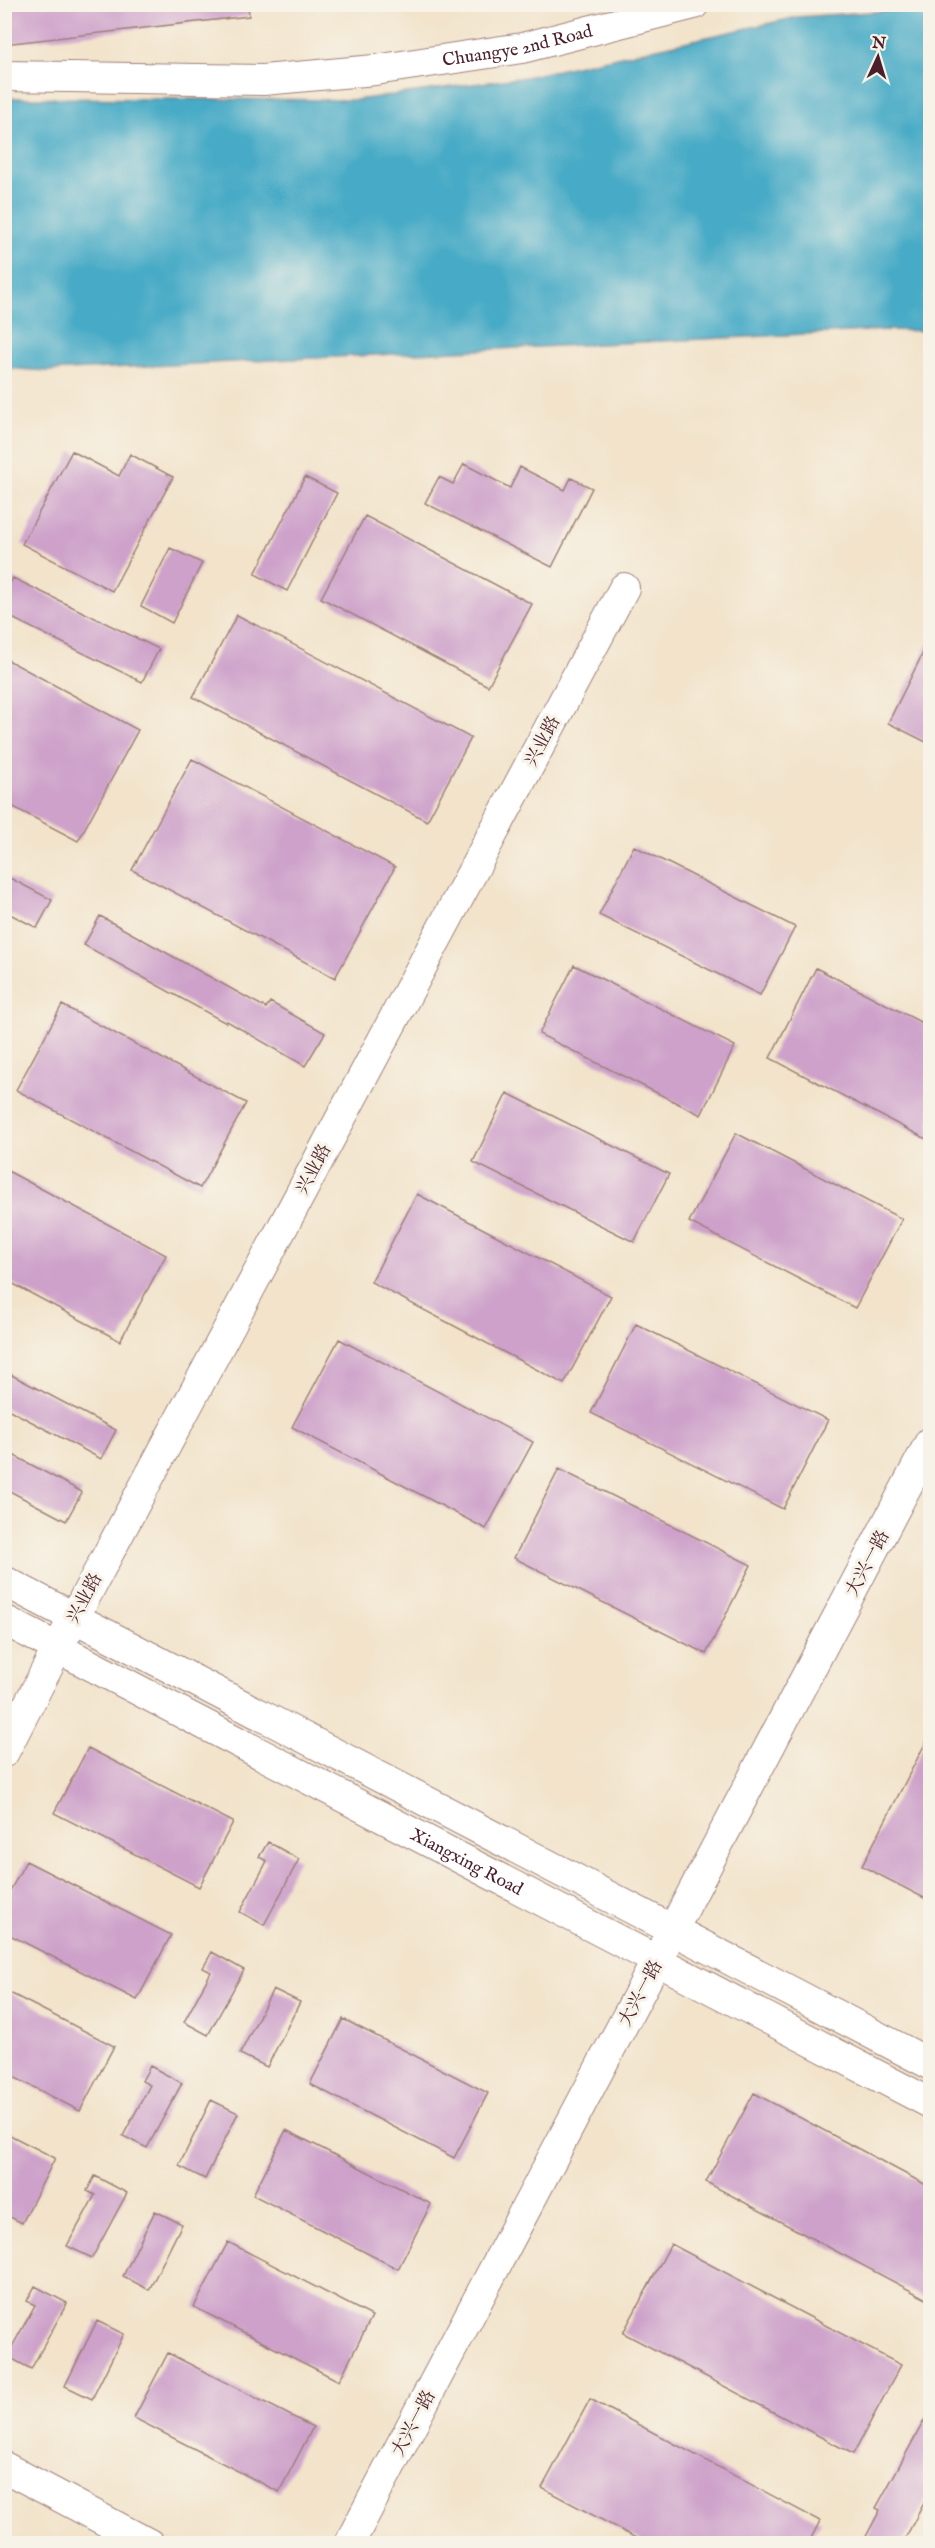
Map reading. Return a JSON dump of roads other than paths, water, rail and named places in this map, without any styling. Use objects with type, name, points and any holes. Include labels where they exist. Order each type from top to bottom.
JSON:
[{"type":"street","name":"Chuangye 2nd Road","points":[[4,76],[264,80],[375,70],[522,48],[694,4]]},
{"type":"street","name":"兴业路","points":[[4,1752],[624,588]]},
{"type":"street","name":"大兴一路","points":[[349,2544],[930,1442]]},
{"type":"street","name":"Xiangxing Road","points":[[4,1581],[930,2064]]},
{"type":"street","name":"Xiangxing Road","points":[[4,1620],[930,2103]]},
{"type":"street","points":[[4,2467],[149,2544]]},
{"type":"water","points":[[930,8],[930,331],[888,330],[47,371],[5,368],[5,98],[356,100],[526,77],[798,17]]}]
